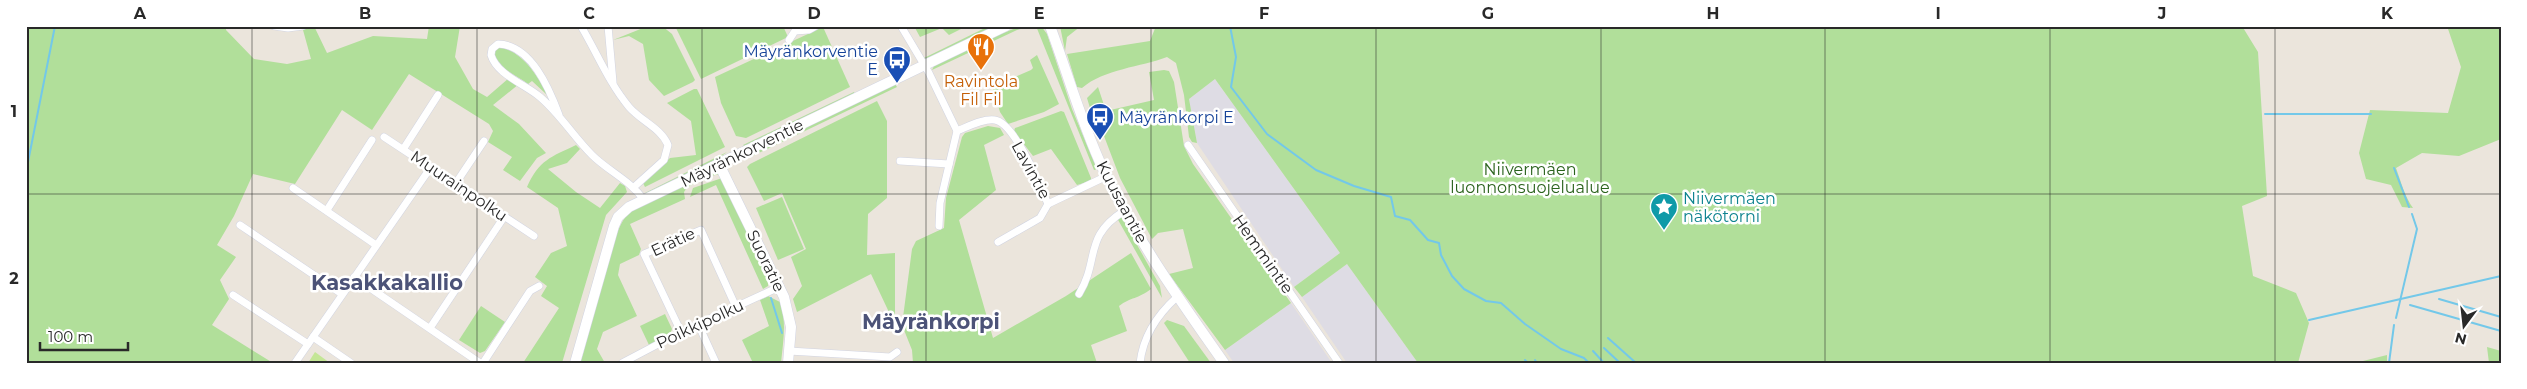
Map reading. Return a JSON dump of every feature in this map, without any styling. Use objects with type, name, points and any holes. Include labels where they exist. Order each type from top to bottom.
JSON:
[{"type":"street","points":[[274,26],[288,28],[303,26]]},
{"type":"street","points":[[581,26],[628,106],[661,134],[668,145],[664,160],[634,187]]},
{"type":"street","points":[[608,26],[613,82]]},
{"type":"street","points":[[789,40],[795,31],[809,30],[816,26]]},
{"type":"street","points":[[901,26],[957,130],[940,203],[939,226]]},
{"type":"street","name":"Mäyränkorventie","points":[[575,363],[614,226],[625,210],[1006,26]]},
{"type":"street","name":"Kuusaantie","points":[[1050,26],[1069,86],[1124,211],[1177,298],[1224,363]]},
{"type":"street","points":[[559,115],[538,73],[527,58],[510,46],[498,44],[494,46],[491,55],[498,67],[526,86],[559,115],[593,156],[634,187],[644,200]]},
{"type":"street","points":[[404,148],[438,95]]},
{"type":"street","name":"Lavintie","points":[[957,130],[991,120],[1003,124],[1028,159],[1048,204],[1107,176]]},
{"type":"street","name":"Muurainpolku","points":[[384,137],[404,148],[534,236]]},
{"type":"street","points":[[327,210],[372,140]]},
{"type":"street","points":[[456,183],[484,142]]},
{"type":"street","name":"Hemmintie","points":[[1188,145],[1339,363]]},
{"type":"street","points":[[900,161],[949,164]]},
{"type":"street","name":"Suoratie","points":[[719,164],[779,287],[790,318],[788,363]]},
{"type":"street","points":[[295,363],[431,166]]},
{"type":"street","points":[[293,188],[376,244]]},
{"type":"street","points":[[998,242],[1040,218],[1048,204]]},
{"type":"street","points":[[1079,294],[1089,275],[1095,240],[1105,226],[1124,211]]},
{"type":"street","points":[[430,328],[504,217]]},
{"type":"street","points":[[240,225],[342,294]]},
{"type":"street","name":"Erätie","points":[[681,332],[644,254],[701,230],[736,307]]},
{"type":"street","points":[[354,277],[482,363],[530,291],[539,286]]},
{"type":"street","name":"Poikkipolku","points":[[622,363],[681,332],[698,326],[779,287]]},
{"type":"street","points":[[234,295],[308,344]]},
{"type":"street","points":[[1140,363],[1148,333],[1160,315],[1177,298]]},
{"type":"street","points":[[698,326],[716,363]]},
{"type":"street","points":[[313,337],[351,363]]},
{"type":"street","points":[[789,351],[890,357],[897,352]]},
{"type":"street","points":[[834,363],[835,354]]},
{"type":"shaded area","points":[[1215,79],[1340,253],[1294,287],[1197,143],[1189,99]]},
{"type":"shaded area","points":[[1347,264],[1418,363],[1347,363],[1302,297]]},
{"type":"shaded area","points":[[1291,303],[1332,363],[1234,363],[1225,350]]},
{"type":"green space","points":[[26,26],[226,26],[226,30],[254,59],[287,64],[311,59],[303,30],[314,26],[327,53],[373,36],[427,39],[429,26],[460,26],[455,57],[473,89],[487,97],[509,78],[519,84],[493,105],[519,124],[546,153],[537,158],[520,181],[503,170],[512,157],[488,142],[493,131],[489,124],[409,74],[372,130],[342,110],[295,184],[253,174],[234,216],[217,245],[236,257],[220,280],[229,299],[212,325],[273,363],[26,363]]},
{"type":"green space","points":[[648,26],[662,26],[672,34],[695,80],[693,82],[664,96],[649,80],[643,44],[629,36],[613,40]]},
{"type":"green space","points":[[675,26],[783,26],[788,37],[701,79]]},
{"type":"green space","points":[[914,26],[967,26],[949,35],[942,28],[920,37]]},
{"type":"green space","points":[[989,26],[997,26],[928,59],[924,58]]},
{"type":"green space","points":[[1021,26],[1031,26],[1017,30],[932,70],[934,66],[990,38]]},
{"type":"green space","points":[[1036,26],[1041,26],[1047,34],[1072,109],[1097,169],[1094,170]]},
{"type":"green space","points":[[1060,26],[1081,26],[1067,37],[1065,51]]},
{"type":"green space","name":"Niivermäen luonnonsuojelualue","points":[[1156,26],[2242,26],[2258,52],[2267,196],[2242,206],[2253,276],[2296,293],[2309,323],[2298,363],[1418,363],[1347,264],[1302,297],[1294,287],[1340,253],[1215,79],[1189,99],[1197,143],[1192,142],[1189,137],[1184,95],[1176,63],[1167,57],[1112,72],[1082,88],[1077,87],[1067,54],[1150,41]]},
{"type":"green space","points":[[2447,26],[2501,26],[2501,139],[2459,156],[2422,153],[2396,168],[2405,194],[2413,208],[2402,207],[2391,185],[2366,179],[2359,153],[2370,110],[2448,113],[2461,67]]},
{"type":"green space","points":[[823,27],[850,87],[746,138],[736,136],[721,103],[715,77]]},
{"type":"green space","points":[[503,46],[529,66],[546,94],[532,81],[528,84],[501,66],[497,61],[494,50]]},
{"type":"green space","points":[[1037,55],[1059,104],[1044,112],[1008,124],[1000,112],[992,87],[1031,70],[1033,68],[1030,60]]},
{"type":"green space","points":[[1169,71],[1174,82],[1184,146],[1193,164],[1291,303],[1225,350],[1169,274],[1193,268],[1183,229],[1158,233],[1152,239],[1120,178],[1104,136],[1093,118],[1087,98],[1098,87],[1106,111],[1154,100],[1149,72]]},
{"type":"green space","points":[[895,84],[897,87],[744,160],[741,157]]},
{"type":"green space","points":[[697,89],[725,147],[645,187],[643,183],[670,158],[696,155],[691,121],[667,103]]},
{"type":"green space","points":[[854,92],[855,95],[745,147],[743,145]]},
{"type":"green space","points":[[877,101],[887,121],[887,198],[868,214],[867,255],[895,253],[895,325],[871,274],[797,312],[793,299],[802,286],[791,257],[806,249],[782,193],[764,201],[747,167]]},
{"type":"green space","points":[[1061,111],[1064,112],[1091,181],[1077,185],[1051,149],[1033,156],[1014,131],[1015,128]]},
{"type":"green space","points":[[988,126],[1000,128],[1004,135],[984,145],[996,190],[959,220],[993,338],[1066,296],[1131,253],[1151,289],[1119,306],[1127,331],[1091,345],[1097,363],[913,363],[912,350],[902,325],[912,249],[916,241],[944,228],[946,198],[962,137],[965,133]]},
{"type":"green space","points":[[576,145],[580,149],[567,163],[548,169],[576,192],[600,208],[620,183],[625,186],[627,192],[606,215],[562,363],[523,363],[559,308],[541,296],[547,286],[535,277],[551,253],[567,246],[558,208],[527,187],[541,165],[553,156]]},
{"type":"green space","points":[[727,152],[709,165],[648,194],[645,193]]},
{"type":"green space","points":[[713,172],[721,174],[695,183],[684,192],[685,199],[630,224],[641,249],[639,255],[620,264],[618,275],[637,316],[603,332],[597,349],[605,363],[580,363],[607,261],[621,224],[628,214],[656,197]]},
{"type":"green space","points":[[722,178],[769,278],[768,286],[763,289],[716,185],[690,197],[693,188]]},
{"type":"green space","points":[[782,197],[804,249],[778,260],[756,208]]},
{"type":"green space","points":[[1121,216],[1160,286],[1162,298],[1117,218]]},
{"type":"green space","points":[[768,296],[780,302],[782,309],[784,332],[781,363],[753,363],[742,340],[769,326],[760,300]]},
{"type":"green space","points":[[481,306],[505,322],[485,351],[480,353],[459,340]]},
{"type":"green space","points":[[665,314],[672,329],[670,335],[649,345],[640,326]]},
{"type":"green space","points":[[1167,320],[1184,326],[1211,363],[1190,363],[1164,323]]},
{"type":"green space","points":[[2487,347],[2501,351],[2501,363],[2489,363]]},
{"type":"green space","points":[[315,352],[330,363],[308,363]]},
{"type":"green space","points":[[2387,355],[2387,363],[2355,363]]},
{"type":"waterway","points":[[26,172],[55,26]]},
{"type":"waterway","points":[[917,26],[933,26]]},
{"type":"waterway","points":[[1230,26],[1236,57],[1231,87],[1267,134],[1316,170],[1354,186],[1391,197],[1395,216],[1410,220],[1428,240],[1439,243],[1441,255],[1452,276],[1464,289],[1486,301],[1501,303],[1525,324],[1561,349],[1584,358],[1589,363]]},
{"type":"waterway","points":[[2265,114],[2371,114]]},
{"type":"waterway","points":[[2394,168],[2409,207]]},
{"type":"waterway","points":[[2396,318],[2417,229],[2412,214]]},
{"type":"waterway","points":[[2309,320],[2501,276]]},
{"type":"waterway","points":[[771,298],[782,333]]},
{"type":"waterway","points":[[2439,299],[2501,317]]},
{"type":"waterway","points":[[2410,305],[2501,331]]},
{"type":"waterway","points":[[2389,363],[2394,325]]},
{"type":"waterway","points":[[1608,338],[1636,363]]},
{"type":"waterway","points":[[1604,348],[1620,363]]},
{"type":"waterway","points":[[1593,351],[1604,363]]},
{"type":"waterway","points":[[1525,360],[1528,363]]},
{"type":"place","name":"Ravintola Fil Fil","points":[[981,71]]},
{"type":"place","name":"Mäyränkorventie E","points":[[897,84]]},
{"type":"place","name":"Mäyränkorpi E","points":[[1100,141]]},
{"type":"place","name":"Niivermäen näkötorni","points":[[1664,231]]},
{"type":"district","name":"Kasakkakallio","points":[[387,282]]},
{"type":"district","name":"Mäyränkorpi","points":[[931,321]]}]
